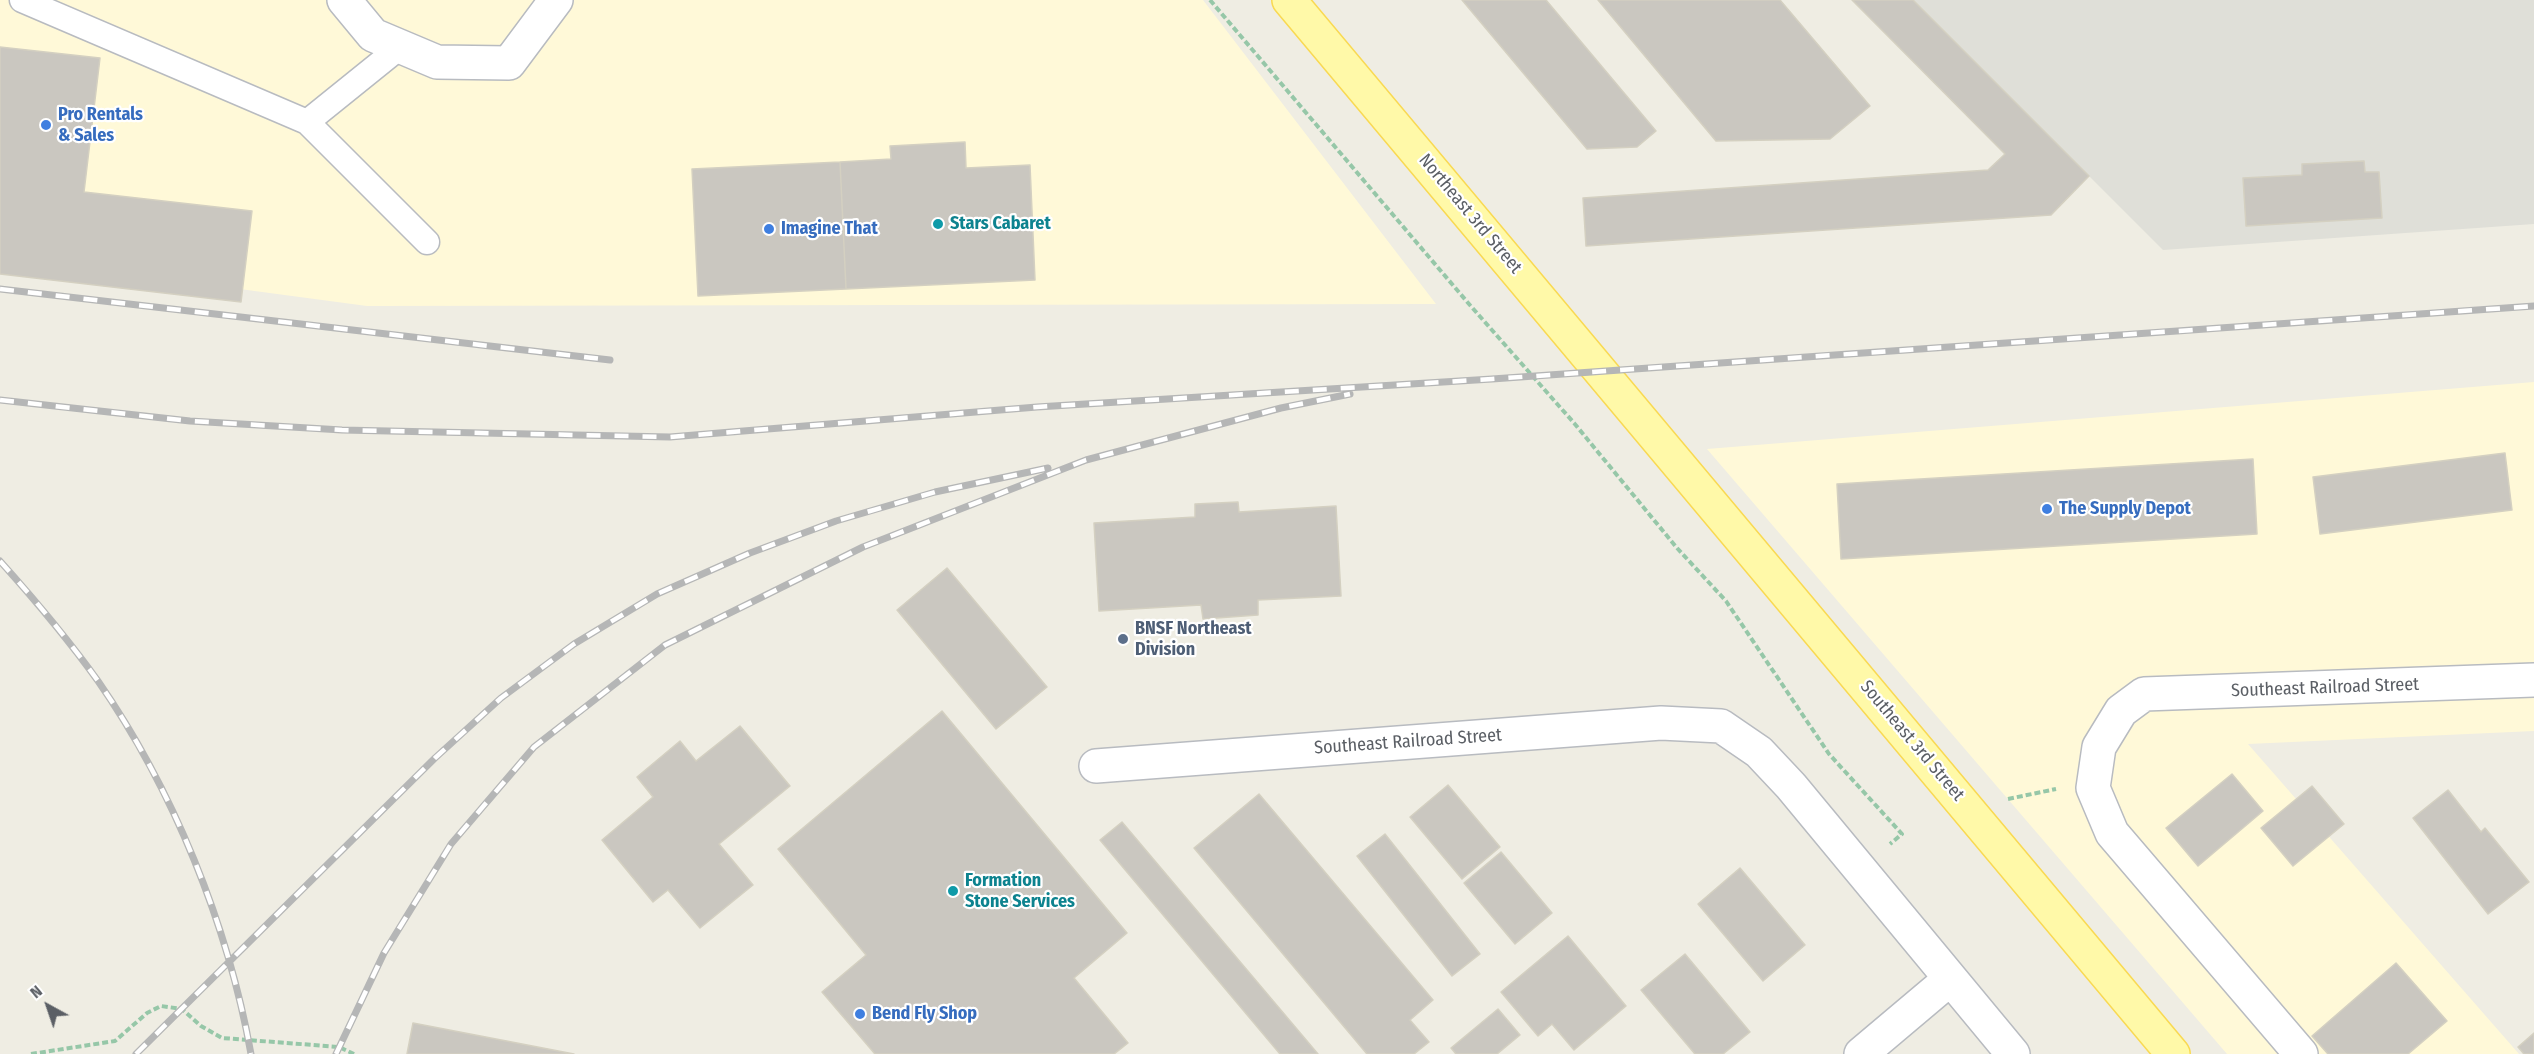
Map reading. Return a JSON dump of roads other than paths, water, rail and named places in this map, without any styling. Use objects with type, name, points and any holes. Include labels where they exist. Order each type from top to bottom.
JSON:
[{"type":"main road","name":"Northeast 3rd Street","points":[[1289,0],[1651,429]]},
{"type":"main road","name":"Southeast 3rd Street","points":[[1651,429],[2173,1054]]},
{"type":"street","points":[[344,0],[373,36],[437,62],[509,63],[556,0]]},
{"type":"street","name":"Southeast Railroad Street","points":[[2301,1054],[2112,833],[2093,788],[2099,747],[2121,711],[2144,694],[2534,680]]},
{"type":"street","name":"Southeast Railroad Street","points":[[1096,766],[1660,723],[1721,726],[1759,752],[1791,786],[1950,979]]},
{"type":"street","points":[[1861,1054],[1950,979],[2013,1054]]},
{"type":"lane","points":[[22,0],[307,122],[427,242]]},
{"type":"lane","points":[[307,122],[400,47]]},
{"type":"railway","points":[[0,289],[610,360]]},
{"type":"railway","points":[[0,400],[190,421],[342,430],[670,437],[1037,407],[1492,379],[2534,306]]},
{"type":"railway","points":[[336,1054],[384,953],[451,844],[534,747],[665,645],[863,547],[1086,460],[1281,408],[1350,394]]},
{"type":"railway","points":[[136,1054],[435,758],[501,698],[574,644],[657,594],[750,553],[836,521],[935,492],[1048,468]]},
{"type":"railway","points":[[0,561],[87,665],[125,723],[173,812],[194,860],[228,956],[251,1054]]},
{"type":"place","name":"Pro Rentals & Sales","points":[[46,125]]},
{"type":"place","name":"Stars Cabaret","points":[[938,224]]},
{"type":"place","name":"Imagine That","points":[[769,229]]},
{"type":"place","name":"The Supply Depot","points":[[2047,509]]},
{"type":"place","name":"BNSF Northeast Division","points":[[1123,639]]},
{"type":"place","name":"Formation Stone Services","points":[[953,891]]},
{"type":"place","name":"Bend Fly Shop","points":[[860,1014]]}]
